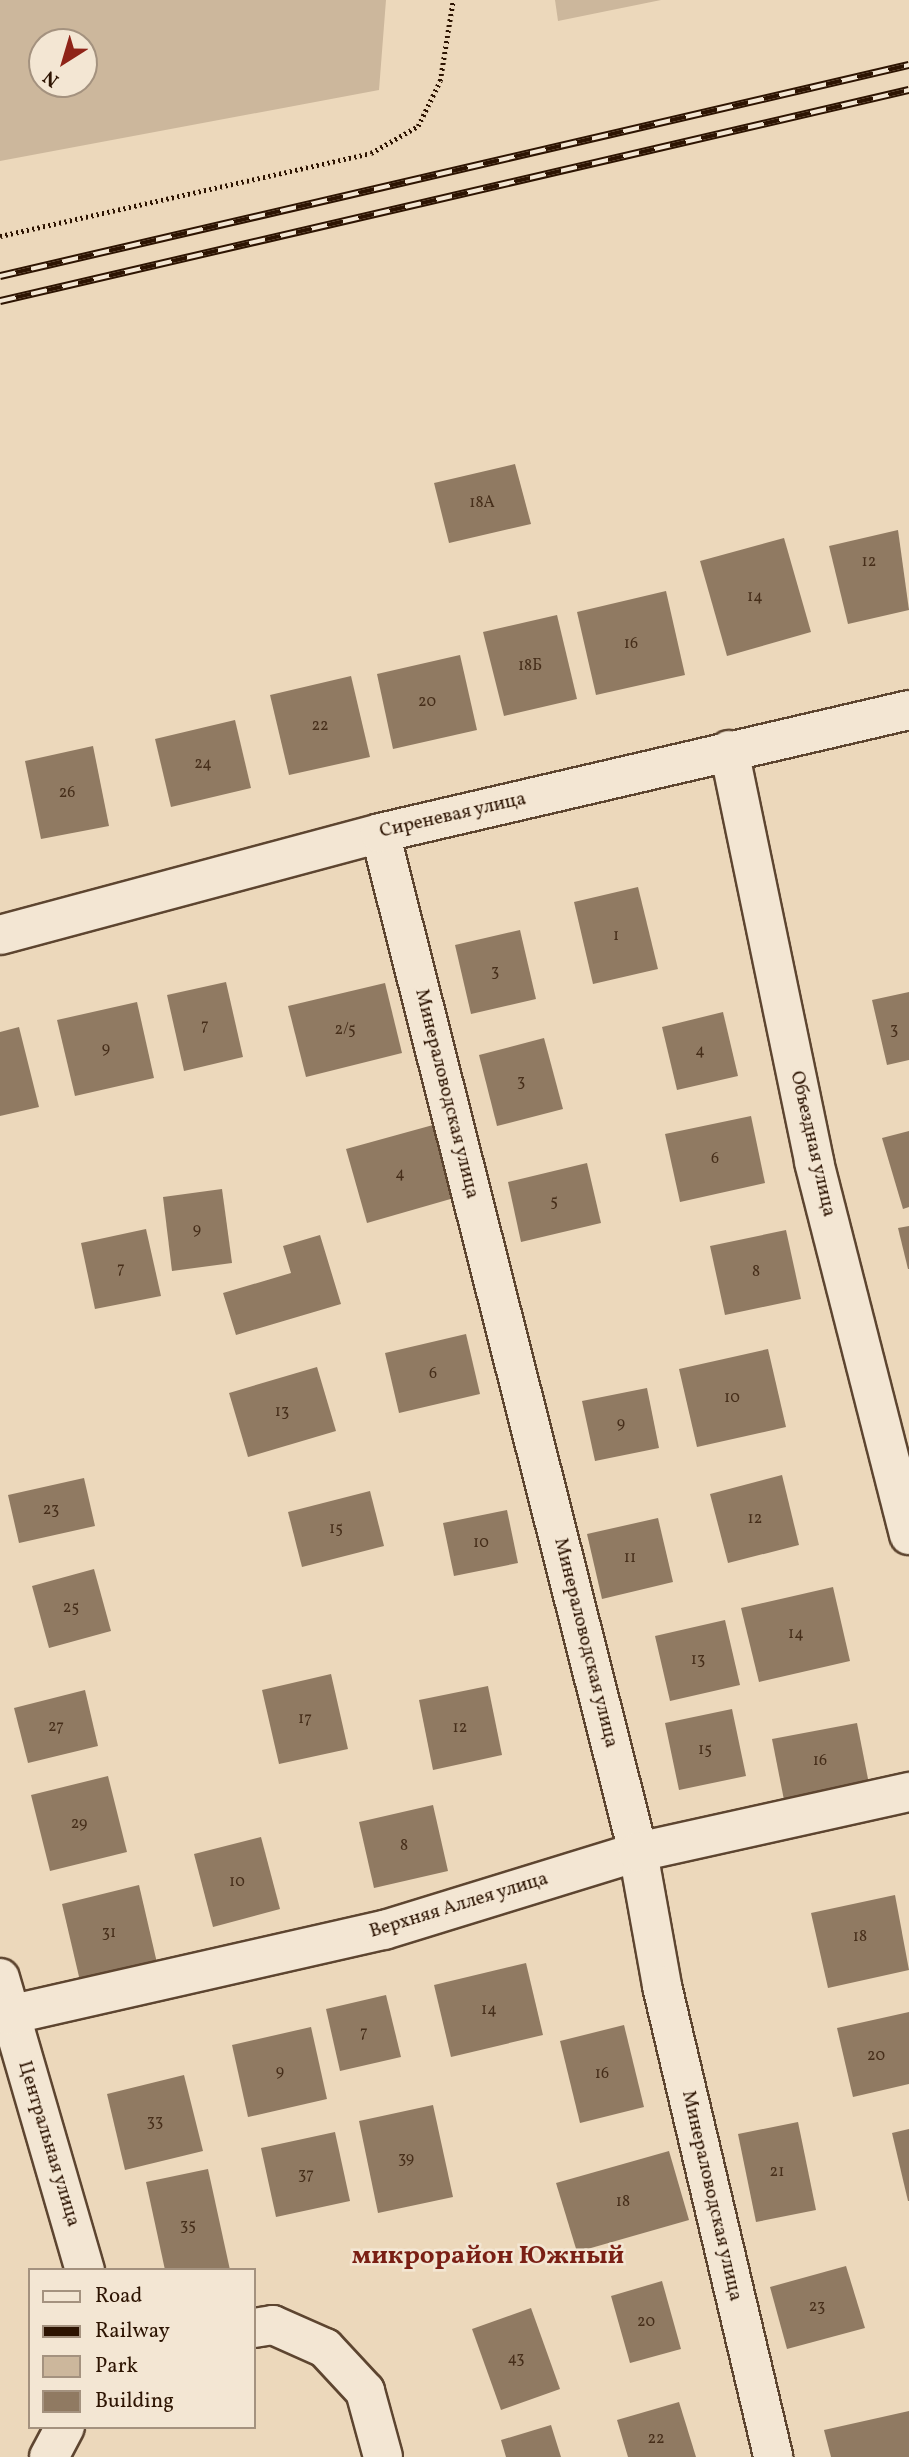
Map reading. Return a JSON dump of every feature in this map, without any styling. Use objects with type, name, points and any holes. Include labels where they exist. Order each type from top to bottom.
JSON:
[{"type":"street","name":"Сиреневая улица","points":[[0,935],[380,833],[909,710]]},
{"type":"street","name":"Объездная улица","points":[[729,750],[814,1162],[909,1535]]},
{"type":"street","name":"Минераловодская улица","points":[[380,833],[638,1852],[662,1986],[773,2457]]},
{"type":"street","name":"Верхняя Аллея улица","points":[[9,2015],[384,1930],[638,1852],[909,1792]]},
{"type":"street","name":"Центральная улица","points":[[0,1978],[84,2268]]},
{"type":"street","points":[[256,2328],[273,2325],[325,2348],[365,2391],[383,2457]]},
{"type":"street","points":[[49,2457],[64,2429]]},
{"type":"path","points":[[0,236],[371,153],[418,126],[440,81],[453,0]]},
{"type":"green space","points":[[0,0],[386,0],[379,90],[0,161]]},
{"type":"green space","points":[[555,0],[661,0],[558,21]]},
{"type":"building","points":[[515,464],[531,524],[449,543],[434,483]]},
{"type":"building","points":[[898,530],[909,610],[848,624],[829,546]]},
{"type":"building","points":[[784,538],[811,632],[727,656],[700,561]]},
{"type":"building","points":[[666,591],[685,675],[596,695],[577,612]]},
{"type":"building","points":[[557,615],[577,699],[504,716],[483,632]]},
{"type":"building","points":[[460,655],[477,730],[393,749],[377,674]]},
{"type":"building","points":[[351,676],[370,757],[289,775],[270,695]]},
{"type":"building","points":[[235,720],[251,788],[171,807],[155,739]]},
{"type":"building","points":[[93,746],[109,826],[41,839],[25,761]]},
{"type":"building","points":[[638,887],[658,969],[593,984],[574,902]]},
{"type":"building","points":[[520,930],[536,999],[471,1014],[455,945]]},
{"type":"building","points":[[226,982],[243,1057],[184,1071],[167,995]]},
{"type":"building","points":[[385,983],[402,1053],[306,1077],[288,1006]]},
{"type":"building","points":[[909,992],[909,1060],[887,1065],[872,1000]]},
{"type":"building","points":[[137,1002],[154,1078],[75,1096],[57,1020]]},
{"type":"building","points":[[723,1012],[738,1076],[677,1090],[662,1027]]},
{"type":"building","points":[[19,1027],[39,1107],[0,1116],[0,1032]]},
{"type":"building","points":[[544,1038],[563,1109],[497,1126],[479,1055]]},
{"type":"building","points":[[751,1116],[765,1183],[680,1202],[665,1134]]},
{"type":"building","points":[[433,1125],[454,1198],[367,1223],[346,1149]]},
{"type":"building","points":[[909,1131],[909,1207],[903,1209],[882,1138]]},
{"type":"building","points":[[587,1163],[601,1223],[521,1242],[508,1182]]},
{"type":"building","points":[[222,1189],[232,1263],[172,1271],[163,1197]]},
{"type":"building","points":[[909,1226],[909,1269],[908,1269],[898,1228]]},
{"type":"building","points":[[146,1229],[161,1296],[95,1309],[81,1243]]},
{"type":"building","points":[[786,1230],[801,1299],[725,1315],[710,1246]]},
{"type":"building","points":[[320,1235],[341,1304],[236,1335],[223,1293],[291,1273],[283,1246]]},
{"type":"building","points":[[466,1334],[480,1394],[399,1413],[385,1353]]},
{"type":"building","points":[[768,1349],[786,1427],[697,1447],[679,1369]]},
{"type":"building","points":[[317,1367],[336,1431],[248,1457],[229,1393]]},
{"type":"building","points":[[647,1388],[659,1448],[595,1461],[582,1401]]},
{"type":"building","points":[[782,1475],[799,1545],[728,1563],[710,1494]]},
{"type":"building","points":[[84,1478],[95,1526],[19,1543],[8,1495]]},
{"type":"building","points":[[370,1491],[384,1546],[302,1567],[288,1512]]},
{"type":"building","points":[[507,1510],[518,1563],[454,1576],[443,1523]]},
{"type":"building","points":[[658,1518],[673,1582],[602,1599],[587,1534]]},
{"type":"building","points":[[94,1569],[111,1631],[49,1648],[32,1586]]},
{"type":"building","points":[[833,1587],[850,1661],[759,1682],[741,1608]]},
{"type":"building","points":[[725,1620],[740,1685],[670,1701],[655,1636]]},
{"type":"building","points":[[331,1674],[348,1749],[279,1764],[262,1690]]},
{"type":"building","points":[[488,1686],[502,1755],[433,1770],[419,1700]]},
{"type":"building","points":[[85,1690],[98,1746],[28,1763],[14,1708]]},
{"type":"building","points":[[732,1709],[746,1776],[679,1790],[665,1723]]},
{"type":"building","points":[[857,1723],[869,1784],[784,1800],[772,1739]]},
{"type":"building","points":[[108,1776],[127,1852],[50,1871],[31,1795]]},
{"type":"building","points":[[433,1805],[448,1871],[374,1888],[359,1822]]},
{"type":"building","points":[[261,1837],[280,1909],[213,1927],[194,1854]]},
{"type":"building","points":[[139,1885],[157,1963],[80,1981],[62,1904]]},
{"type":"building","points":[[895,1895],[909,1970],[828,1988],[811,1913]]},
{"type":"building","points":[[526,1963],[543,2035],[451,2057],[434,1985]]},
{"type":"building","points":[[386,1995],[401,2057],[340,2071],[326,2009]]},
{"type":"building","points":[[909,2012],[909,2084],[853,2097],[837,2028]]},
{"type":"building","points":[[624,2025],[644,2107],[580,2123],[560,2041]]},
{"type":"building","points":[[311,2027],[327,2099],[248,2117],[232,2045]]},
{"type":"building","points":[[184,2075],[203,2151],[125,2170],[107,2094]]},
{"type":"building","points":[[433,2105],[453,2197],[378,2213],[359,2121]]},
{"type":"building","points":[[798,2122],[816,2210],[756,2222],[738,2134]]},
{"type":"building","points":[[909,2129],[909,2201],[908,2201],[892,2133]]},
{"type":"building","points":[[335,2132],[350,2201],[276,2217],[261,2148]]},
{"type":"building","points":[[669,2151],[689,2220],[577,2252],[556,2183]]},
{"type":"building","points":[[208,2169],[230,2268],[165,2268],[146,2182]]},
{"type":"building","points":[[846,2266],[865,2328],[787,2349],[770,2287]]},
{"type":"building","points":[[662,2281],[681,2349],[630,2363],[611,2296]]},
{"type":"building","points":[[531,2308],[560,2389],[501,2410],[472,2329]]},
{"type":"building","points":[[679,2402],[696,2457],[628,2457],[617,2420]]},
{"type":"building","points":[[909,2411],[909,2457],[831,2457],[824,2430]]},
{"type":"building","points":[[551,2425],[561,2457],[506,2457],[501,2440]]},
{"type":"railway","points":[[0,276],[909,65]]},
{"type":"railway","points":[[0,301],[909,90]]},
{"type":"district","name":"микрорайон Южный","points":[[488,2257]]}]
